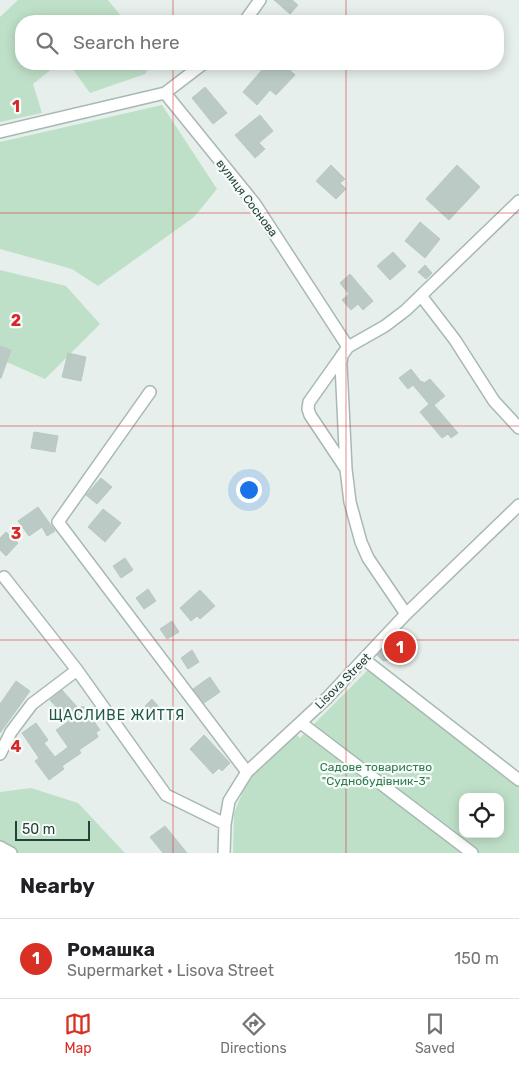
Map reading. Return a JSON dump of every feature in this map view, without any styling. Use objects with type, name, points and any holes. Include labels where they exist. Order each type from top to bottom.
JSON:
[{"type":"street","points":[[249,15],[260,0]]},
{"type":"street","points":[[0,132],[165,93],[195,70]]},
{"type":"street","name":"вулиця Соснова","points":[[165,93],[255,204],[345,351]]},
{"type":"street","points":[[346,469],[314,422],[308,409],[309,402],[315,392],[345,351],[385,326],[422,297],[519,201]]},
{"type":"street","points":[[422,297],[454,340],[494,400],[519,428]]},
{"type":"street","points":[[345,351],[341,364],[346,469],[350,502],[361,542],[368,558],[406,614]]},
{"type":"street","points":[[150,392],[55,518],[247,772]]},
{"type":"street","name":"Lisova Street","points":[[224,853],[225,824],[229,802],[247,772],[300,723],[364,660],[406,614],[519,505]]},
{"type":"street","points":[[4,577],[76,670],[166,795],[225,824]]},
{"type":"street","points":[[364,660],[519,780]]},
{"type":"street","points":[[0,754],[11,732],[32,704],[76,670]]},
{"type":"street","points":[[300,723],[472,853]]},
{"type":"street","points":[[0,847],[11,853]]},
{"type":"green space","points":[[18,0],[108,0],[120,15],[15,15],[15,70],[50,70],[33,84],[42,113],[0,122],[0,17]]},
{"type":"green space","points":[[73,70],[147,70],[145,74],[90,93]]},
{"type":"green space","points":[[162,105],[217,189],[194,217],[98,286],[72,269],[0,249],[0,142]]},
{"type":"green space","points":[[0,270],[66,286],[100,324],[45,379],[0,359]]},
{"type":"green space","name":"Садове товариство \"Суднобудівник-3\"","points":[[369,669],[519,784],[519,853],[233,853],[234,813],[249,777],[295,733],[300,738]]},
{"type":"green space","points":[[31,788],[78,803],[125,853],[0,853],[0,792]]},
{"type":"building","points":[[274,0],[292,0],[298,5],[290,14]]},
{"type":"building","points":[[262,70],[290,70],[295,75],[276,95],[270,90],[257,105],[243,92]]},
{"type":"building","points":[[205,87],[227,113],[213,124],[192,98]]},
{"type":"building","points":[[260,115],[273,131],[259,143],[265,149],[255,158],[235,135]]},
{"type":"building","points":[[331,165],[345,179],[340,183],[346,189],[336,199],[316,181]]},
{"type":"building","points":[[457,165],[480,187],[449,220],[426,199]]},
{"type":"building","points":[[420,222],[440,239],[425,258],[405,241]]},
{"type":"building","points":[[393,252],[406,266],[390,280],[377,266]]},
{"type":"building","points":[[425,265],[432,273],[426,279],[418,272]]},
{"type":"building","points":[[350,274],[373,301],[363,310],[358,304],[351,310],[342,300],[349,294],[340,283]]},
{"type":"building","points":[[0,346],[11,350],[1,378],[0,378]]},
{"type":"building","points":[[68,353],[86,357],[81,381],[62,377]]},
{"type":"building","points":[[411,369],[421,382],[424,383],[430,379],[445,396],[434,405],[458,433],[451,438],[448,434],[442,438],[420,412],[429,404],[413,385],[408,389],[399,378]]},
{"type":"building","points":[[34,432],[58,436],[55,452],[31,448]]},
{"type":"building","points":[[101,478],[112,487],[97,504],[86,495]]},
{"type":"building","points":[[38,507],[55,531],[47,536],[42,527],[29,536],[18,521]]},
{"type":"building","points":[[103,509],[121,523],[105,542],[88,527]]},
{"type":"building","points":[[6,532],[18,543],[6,556],[0,550],[0,538]]},
{"type":"building","points":[[125,558],[133,570],[121,578],[113,566]]},
{"type":"building","points":[[148,589],[156,601],[144,609],[136,598]]},
{"type":"building","points":[[200,590],[215,606],[200,619],[197,616],[191,621],[180,608]]},
{"type":"building","points":[[172,621],[179,632],[167,639],[160,629]]},
{"type":"building","points":[[397,635],[415,651],[409,657],[383,661],[377,655]]},
{"type":"building","points":[[192,650],[199,662],[188,669],[181,658]]},
{"type":"building","points":[[210,677],[220,692],[204,703],[193,689]]},
{"type":"building","points":[[16,681],[30,691],[0,733],[0,704]]},
{"type":"building","points":[[62,690],[79,709],[83,706],[100,730],[96,732],[98,737],[79,750],[81,753],[62,766],[64,769],[49,780],[35,761],[39,758],[22,733],[36,723],[48,740],[44,743],[55,757],[68,747],[56,730],[69,721],[50,700]]},
{"type":"building","points":[[152,699],[159,707],[151,714],[145,706]]},
{"type":"building","points":[[204,735],[230,763],[222,771],[219,768],[213,774],[190,749]]},
{"type":"building","points":[[165,826],[187,853],[163,853],[150,837]]},
{"type":"place","name":"Ромашка","points":[[400,647]]},
{"type":"district","name":"ЩАСЛИВЕ ЖИТТЯ","points":[[117,715]]}]
